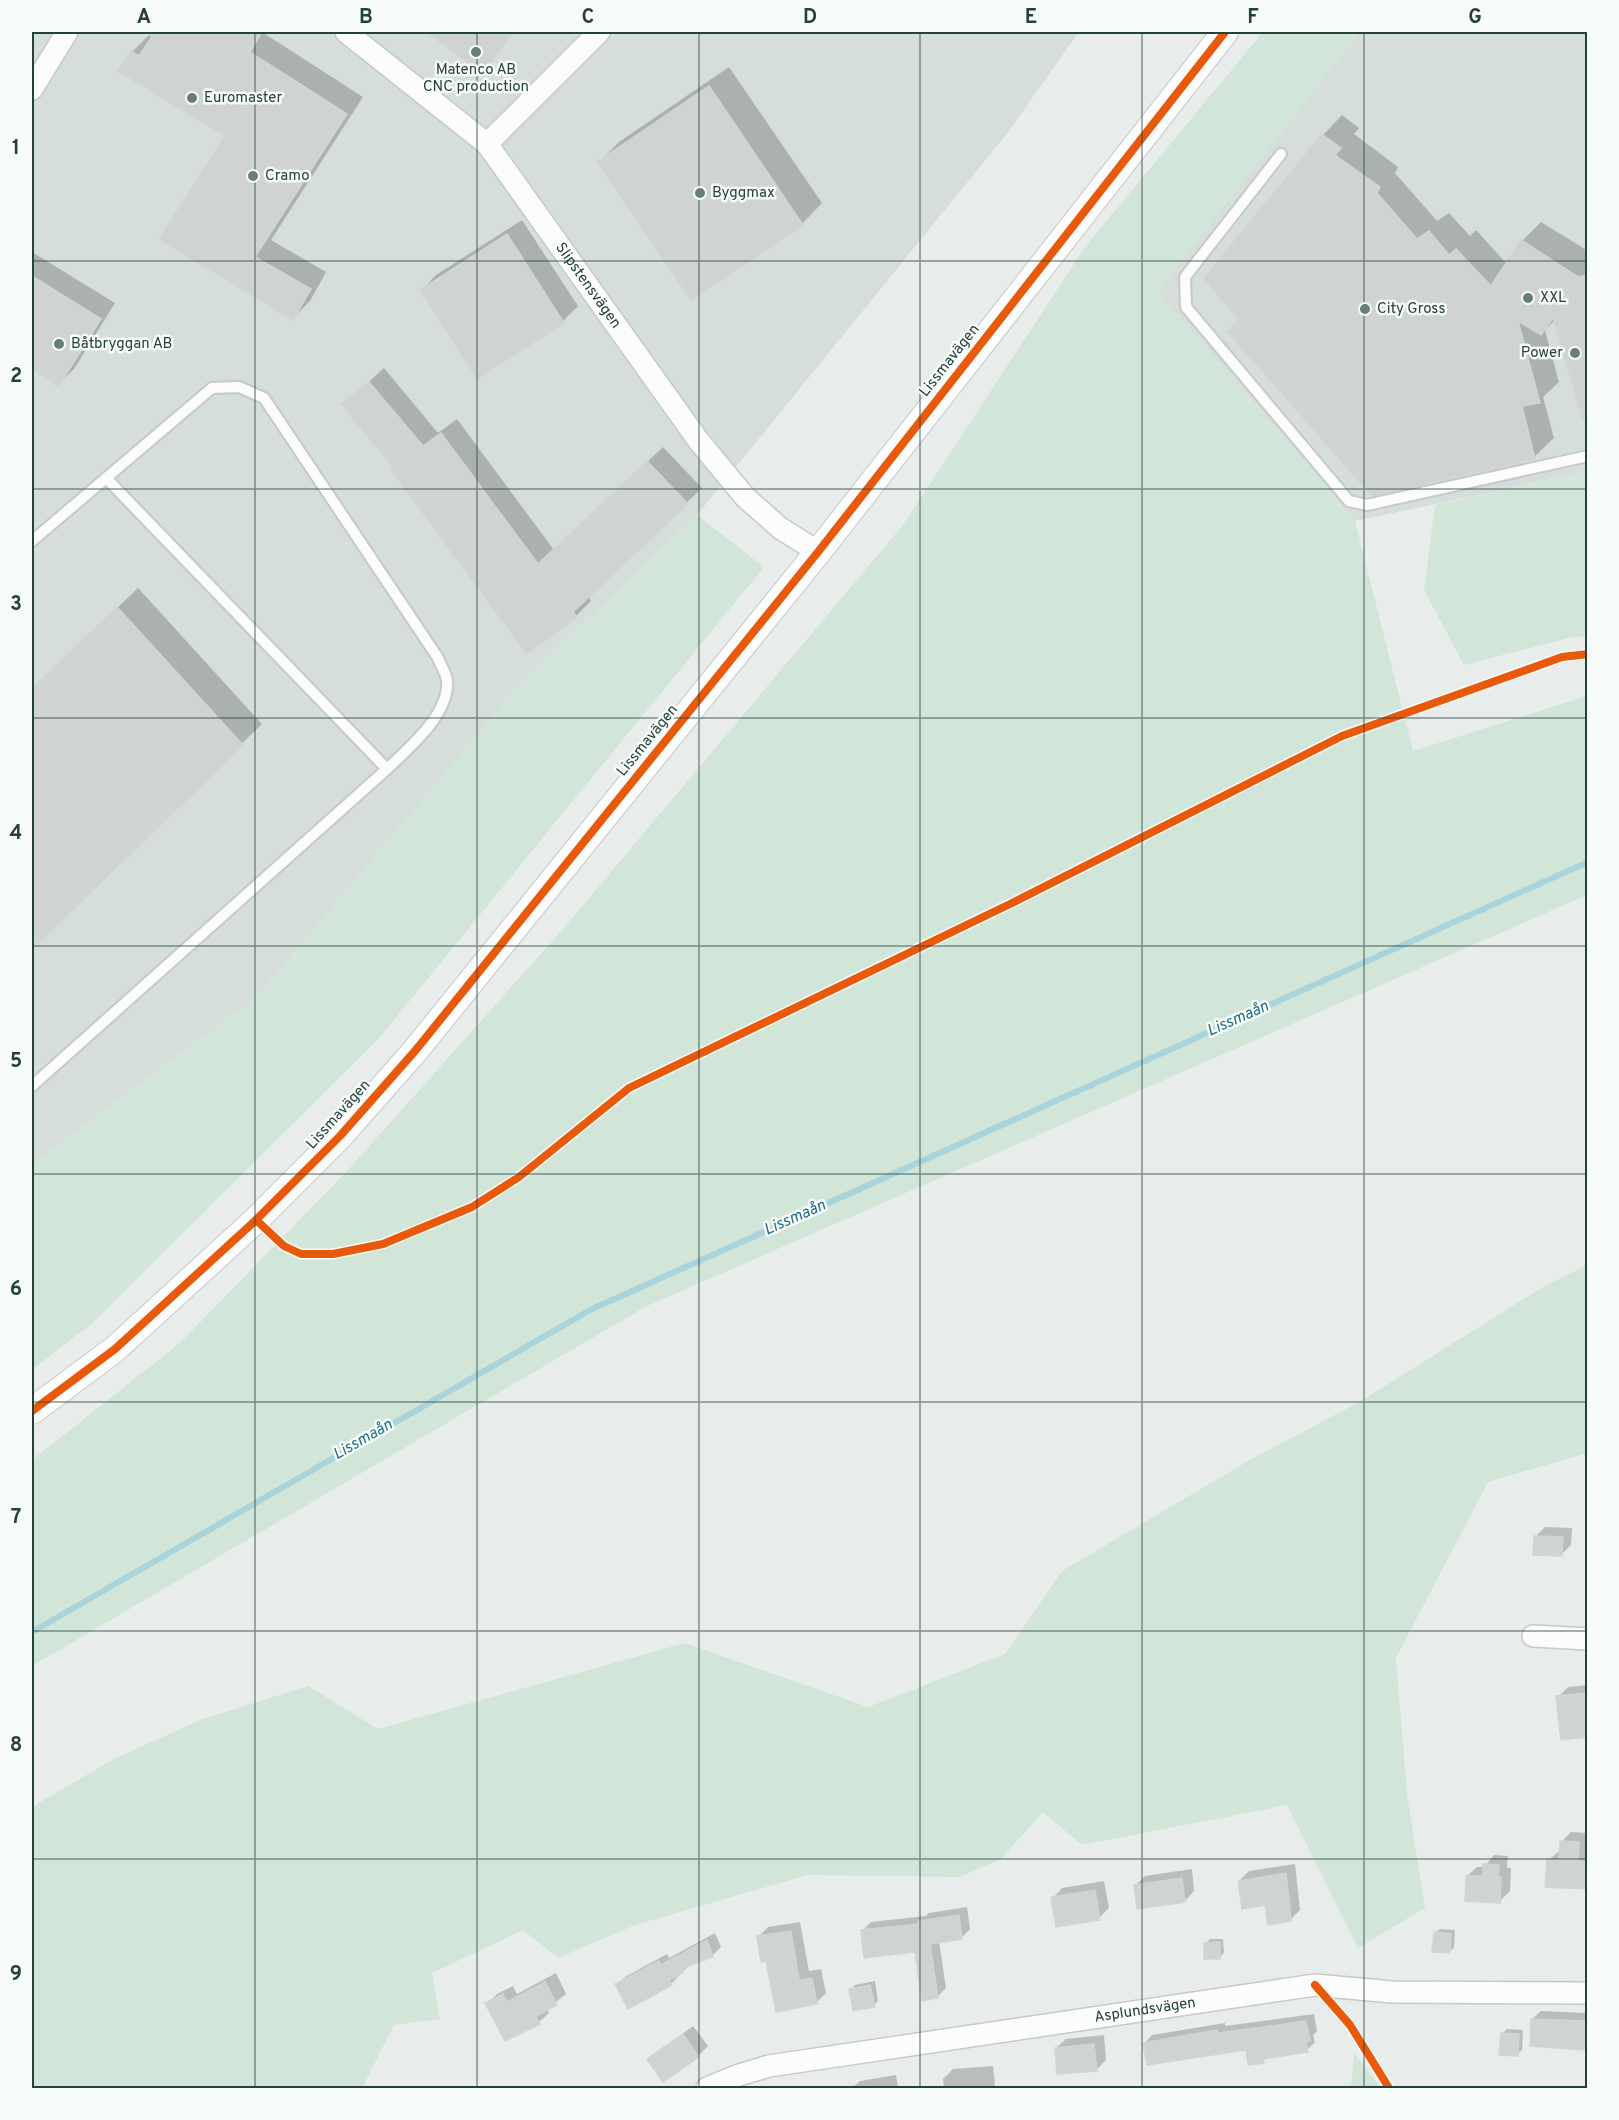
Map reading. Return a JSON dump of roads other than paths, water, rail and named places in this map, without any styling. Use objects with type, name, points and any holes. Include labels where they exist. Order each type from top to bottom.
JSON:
[{"type":"street","points":[[32,89],[67,32]]},
{"type":"street","name":"Slipstensvägen","points":[[346,32],[487,144],[698,440],[745,497],[780,528],[818,552]]},
{"type":"street","points":[[487,144],[598,32]]},
{"type":"street","name":"Lissmavägen","points":[[32,1410],[115,1349],[255,1220],[340,1136],[415,1051],[818,552],[1225,32]]},
{"type":"street","points":[[1533,1636],[1587,1639]]},
{"type":"street","name":"Asplundsvägen","points":[[707,2088],[739,2074],[769,2067],[1314,1985],[1392,1992],[1587,1994]]},
{"type":"lane","points":[[1281,154],[1185,277],[1186,307],[1349,501],[1367,505],[1587,456]]},
{"type":"lane","points":[[32,541],[212,388],[239,387],[264,398],[438,658],[447,680],[443,701],[429,728],[387,769],[32,1086]]},
{"type":"lane","points":[[106,478],[387,769]]},
{"type":"waterway","name":"Lissmaån","points":[[32,1632],[590,1310],[1588,862]]},
{"type":"place","name":"Matenco AB CNC production","points":[[476,52]]},
{"type":"place","name":"Euromaster","points":[[192,98]]},
{"type":"place","name":"Cramo","points":[[253,176]]},
{"type":"place","name":"Byggmax","points":[[700,193]]},
{"type":"place","name":"XXL","points":[[1528,298]]},
{"type":"place","name":"City Gross","points":[[1365,309]]},
{"type":"place","name":"Båtbryggan AB","points":[[59,344]]},
{"type":"place","name":"Power","points":[[1575,353]]}]
